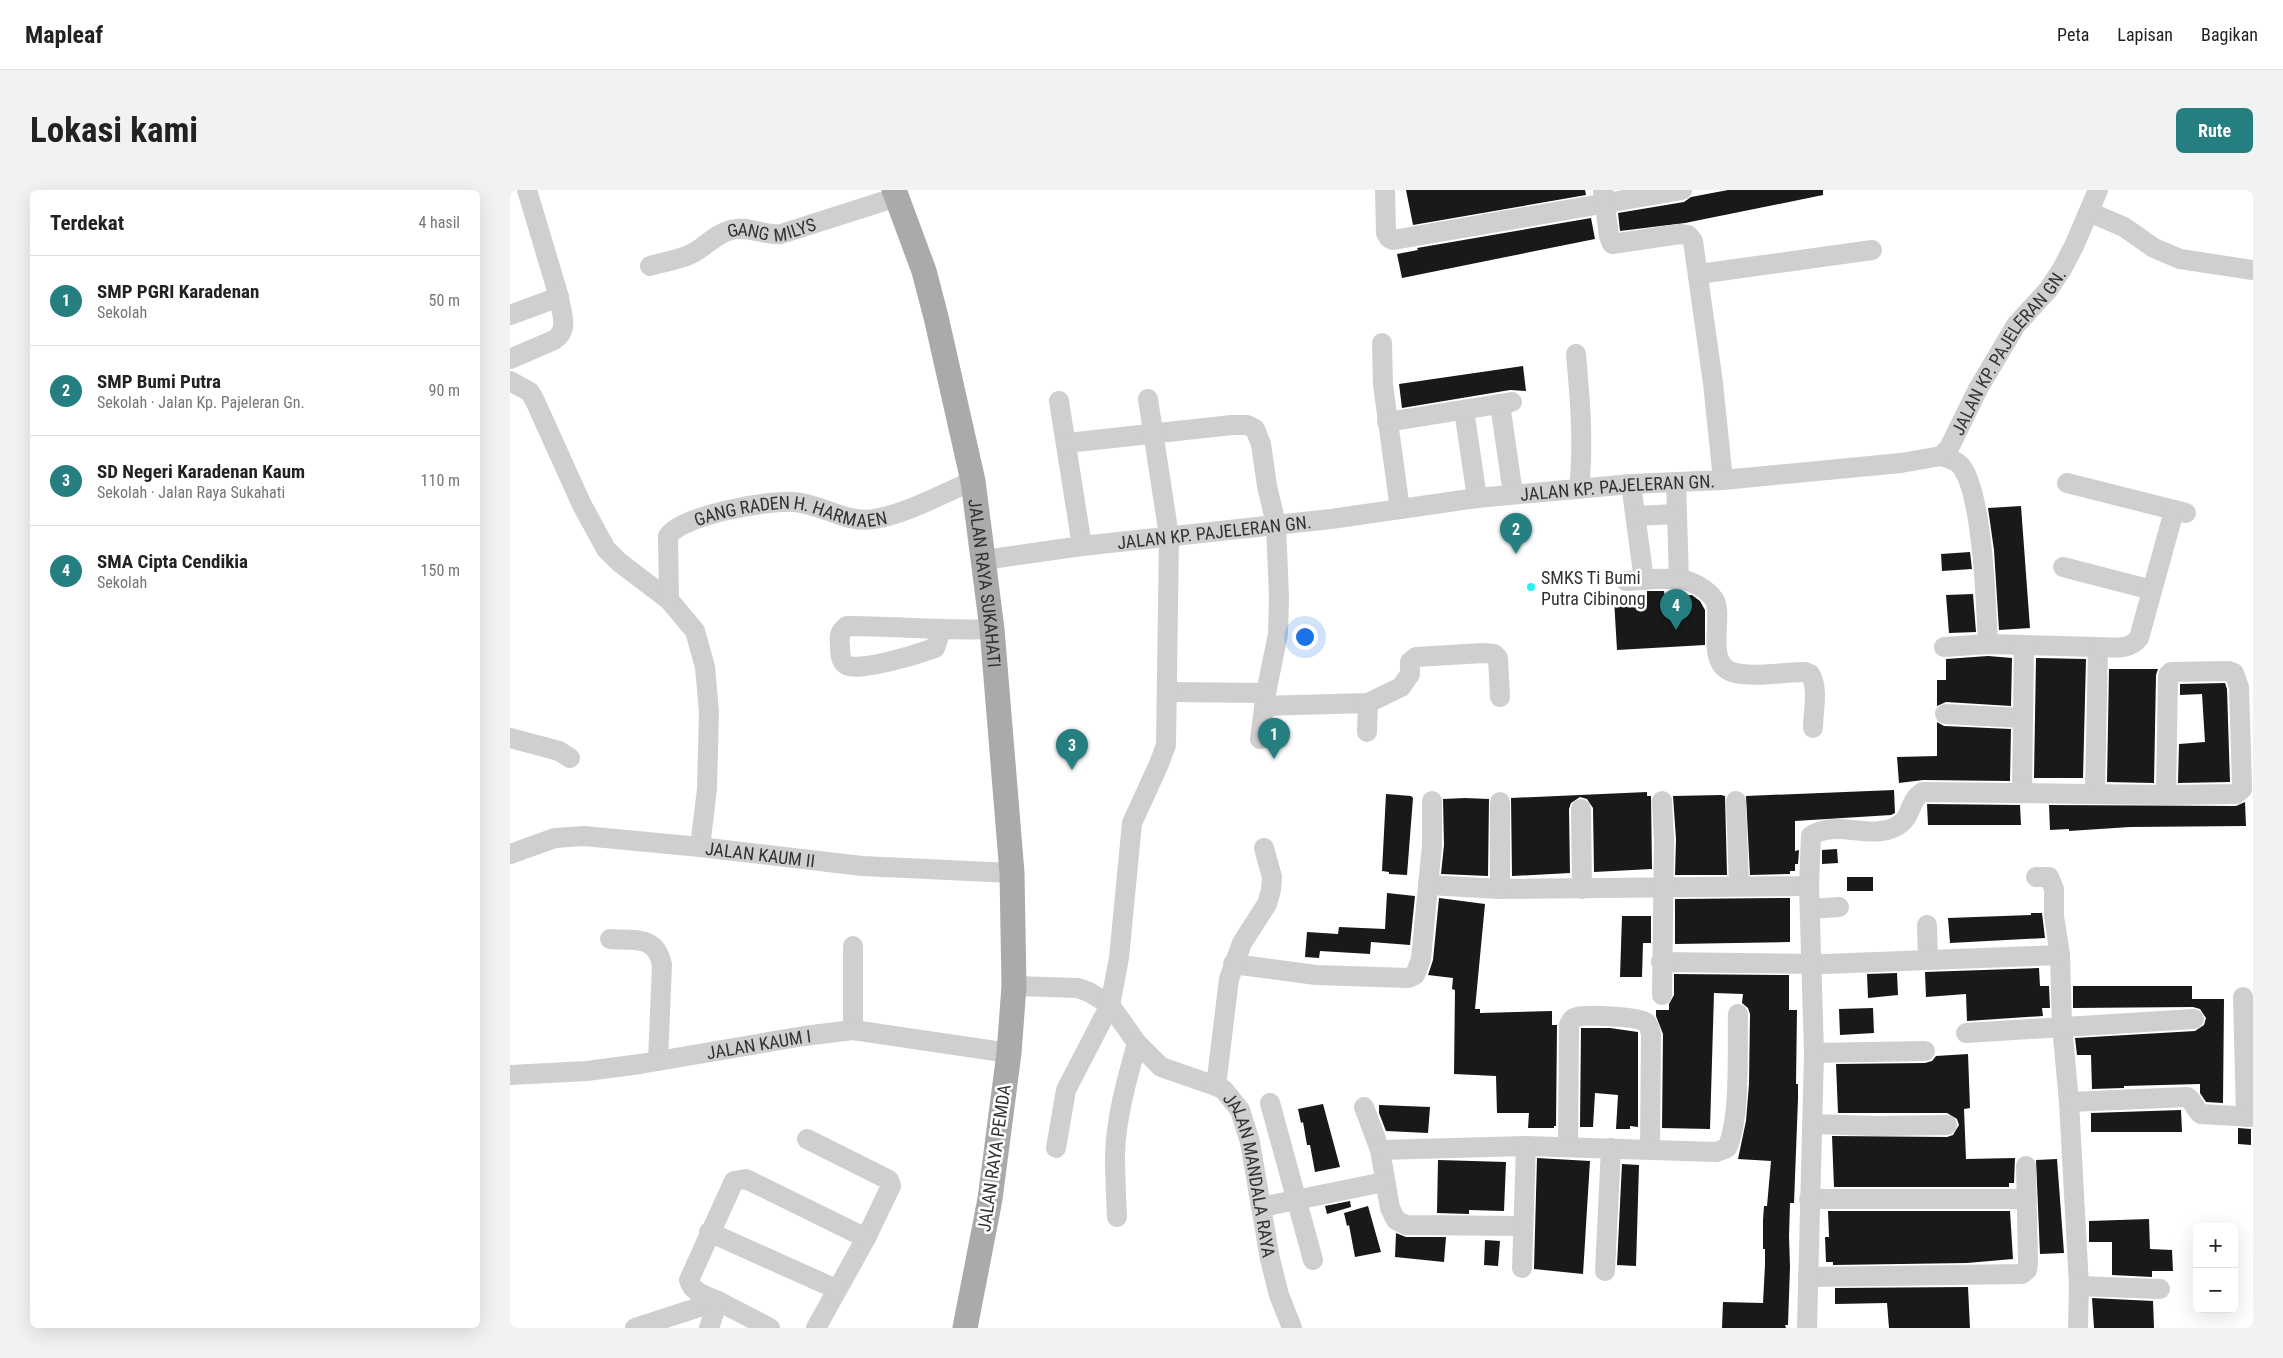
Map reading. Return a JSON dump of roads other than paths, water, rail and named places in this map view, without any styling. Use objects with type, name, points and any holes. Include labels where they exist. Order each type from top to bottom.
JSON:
[{"type":"main road","name":"JALAN RAYA SUKAHATI","points":[[895,193],[924,271],[974,481],[992,629],[1012,873],[1014,986]]},
{"type":"main road","name":"JALAN RAYA PEMDA","points":[[964,1328],[990,1199],[1008,1053],[1014,986]]},
{"type":"street","points":[[510,359],[559,336],[564,326],[559,298],[527,190]]},
{"type":"street","points":[[1385,190],[1386,233],[1393,240],[1603,197],[1676,191]]},
{"type":"street","name":"JALAN KP. PAJELERAN GN.","points":[[984,560],[1082,546],[1513,494],[1630,484],[1723,480],[1902,463],[1941,456],[1950,448],[1987,373],[2016,325],[2048,290],[2062,269],[2098,190]]},
{"type":"street","name":"GANG MILYS","points":[[650,266],[692,254],[712,238],[732,230],[745,228],[769,235],[781,234],[895,193]]},
{"type":"street","points":[[1603,197],[1612,244],[1671,235],[1688,235],[1693,242],[1713,383],[1723,480]]},
{"type":"street","points":[[2089,212],[2124,227],[2154,248],[2180,259],[2253,270]]},
{"type":"street","points":[[1698,274],[1872,250]]},
{"type":"street","points":[[510,315],[559,298]]},
{"type":"street","points":[[1382,343],[1387,422],[1400,509]]},
{"type":"street","points":[[1576,354],[1581,438],[1579,489]]},
{"type":"street","points":[[510,382],[530,392],[582,505],[606,549],[619,562],[669,600],[695,631],[701,649],[708,686],[707,789],[700,847]]},
{"type":"street","points":[[1056,1148],[1066,1090],[1110,1005],[1119,958],[1132,823],[1158,768],[1166,745],[1169,536],[1148,399]]},
{"type":"street","points":[[1059,401],[1082,546]]},
{"type":"street","points":[[1387,422],[1506,403],[1513,494]]},
{"type":"street","points":[[1464,410],[1477,498]]},
{"type":"street","points":[[1067,443],[1232,426],[1247,425],[1255,429],[1261,444],[1267,486],[1276,524],[1278,634],[1265,699],[1260,740]]},
{"type":"street","points":[[1941,456],[1957,462],[1963,468],[1972,494],[1982,546],[1988,644]]},
{"type":"street","name":"GANG RADEN H. HARMAEN","points":[[669,600],[668,536],[673,530],[684,525],[721,512],[756,504],[794,502],[856,521],[874,519],[892,514],[974,481]]},
{"type":"street","points":[[1676,482],[1679,580]]},
{"type":"street","points":[[1944,647],[1988,644],[2128,647],[2138,638],[2152,590],[2180,512],[2067,483]]},
{"type":"street","points":[[1630,484],[1636,516],[1635,581],[1679,580],[1700,586],[1715,602],[1717,652],[1721,664],[1731,672],[1751,674],[1805,672],[1810,674],[1814,683],[1812,728]]},
{"type":"street","points":[[1636,516],[1676,514]]},
{"type":"street","points":[[2063,567],[2152,590]]},
{"type":"street","points":[[941,631],[992,629]]},
{"type":"street","points":[[2022,793],[2024,646]]},
{"type":"street","points":[[2095,794],[2098,647]]},
{"type":"street","points":[[1167,692],[1265,699],[1368,703],[1401,687],[1410,674],[1410,662],[1416,657],[1494,654],[1498,658],[1500,697]]},
{"type":"street","points":[[1807,1328],[1814,1053],[1809,886],[1809,842],[1811,836],[1816,832],[1831,829],[1869,832],[1895,828],[1909,817],[1913,801],[1917,795],[1923,792],[2166,795],[2236,794],[2242,789],[2239,686],[2234,673],[2229,671],[2171,672],[2168,675],[2166,795]]},
{"type":"street","points":[[1367,732],[1368,703]]},
{"type":"street","points":[[1945,714],[2022,718]]},
{"type":"street","points":[[510,738],[559,751],[570,758]]},
{"type":"street","points":[[1233,964],[1316,975],[1408,978],[1415,975],[1421,959],[1432,844],[1432,801]]},
{"type":"street","points":[[1662,801],[1664,840],[1662,995]]},
{"type":"street","points":[[1736,801],[1739,886]]},
{"type":"street","points":[[1500,802],[1500,889]]},
{"type":"street","points":[[1581,809],[1582,889]]},
{"type":"street","name":"JALAN KAUM II","points":[[510,854],[545,840],[567,836],[700,847],[862,866],[1012,873]]},
{"type":"street","points":[[1216,1086],[1229,979],[1233,964],[1242,943],[1267,904],[1271,890],[1272,877],[1264,848]]},
{"type":"street","points":[[2036,876],[2049,877],[2052,881],[2060,955],[2062,1026],[2069,1102],[2078,1286],[2078,1328]]},
{"type":"street","points":[[1428,885],[1500,889],[1809,886]]},
{"type":"street","points":[[1810,908],[1839,907]]},
{"type":"street","points":[[1926,925],[1928,959]]},
{"type":"street","points":[[610,939],[652,944],[659,951],[662,965],[658,1061]]},
{"type":"street","points":[[853,946],[853,1030]]},
{"type":"street","points":[[1662,962],[1824,964],[2060,955]]},
{"type":"street","name":"JALAN MANDALA RAYA","points":[[1014,986],[1078,988],[1089,992],[1110,1005],[1137,1043],[1161,1067],[1224,1090],[1240,1110],[1250,1142],[1270,1259],[1279,1295],[1292,1328]]},
{"type":"street","points":[[2069,1102],[2187,1097],[2192,1100],[2196,1110],[2201,1114],[2250,1117],[2243,998]]},
{"type":"street","points":[[1380,1150],[1526,1146],[1716,1152],[1727,1148],[1733,1136],[1735,1118],[1738,1014]]},
{"type":"street","points":[[1568,1147],[1569,1025],[1573,1019],[1579,1016],[1608,1016],[1643,1020],[1649,1025],[1651,1034],[1650,1149]]},
{"type":"street","points":[[1966,1033],[2194,1019]]},
{"type":"street","name":"JALAN KAUM I","points":[[510,1076],[587,1071],[804,1036],[853,1030],[1008,1053]]},
{"type":"street","points":[[1117,1217],[1115,1155],[1117,1132],[1125,1087],[1137,1043]]},
{"type":"street","points":[[1814,1053],[1925,1051]]},
{"type":"street","points":[[1270,1103],[1313,1260]]},
{"type":"street","points":[[1364,1107],[1380,1150],[1384,1182],[1390,1208],[1396,1220],[1406,1225],[1523,1226]]},
{"type":"street","points":[[1813,1124],[1876,1126],[1947,1125]]},
{"type":"street","points":[[807,1139],[890,1182],[891,1189],[816,1328]]},
{"type":"street","points":[[1522,1268],[1526,1146]]},
{"type":"street","points":[[1605,1271],[1606,1211],[1611,1148]]},
{"type":"street","points":[[1808,1276],[2022,1274],[2026,1270],[2028,1263],[2026,1166]]},
{"type":"street","points":[[770,1328],[690,1287],[689,1280],[709,1232],[734,1181],[739,1178],[746,1179],[866,1238]]},
{"type":"street","points":[[1261,1207],[1384,1182]]},
{"type":"street","points":[[1809,1198],[2026,1199]]},
{"type":"street","points":[[709,1232],[836,1289]]},
{"type":"street","points":[[2078,1286],[2160,1289]]},
{"type":"street","points":[[635,1328],[718,1301]]},
{"type":"street","points":[[709,1328],[718,1301]]},
{"type":"place","name":"SMP Bumi Putra","points":[[1516,554]]},
{"type":"place","name":"SMKS Ti Bumi Putra Cibinong","points":[[1531,587]]},
{"type":"place","name":"SMA Cipta Cendikia","points":[[1676,630]]},
{"type":"place","name":"SMP PGRI Karadenan","points":[[1274,759]]},
{"type":"place","name":"SD Negeri Karadenan Kaum","points":[[1072,770]]}]
